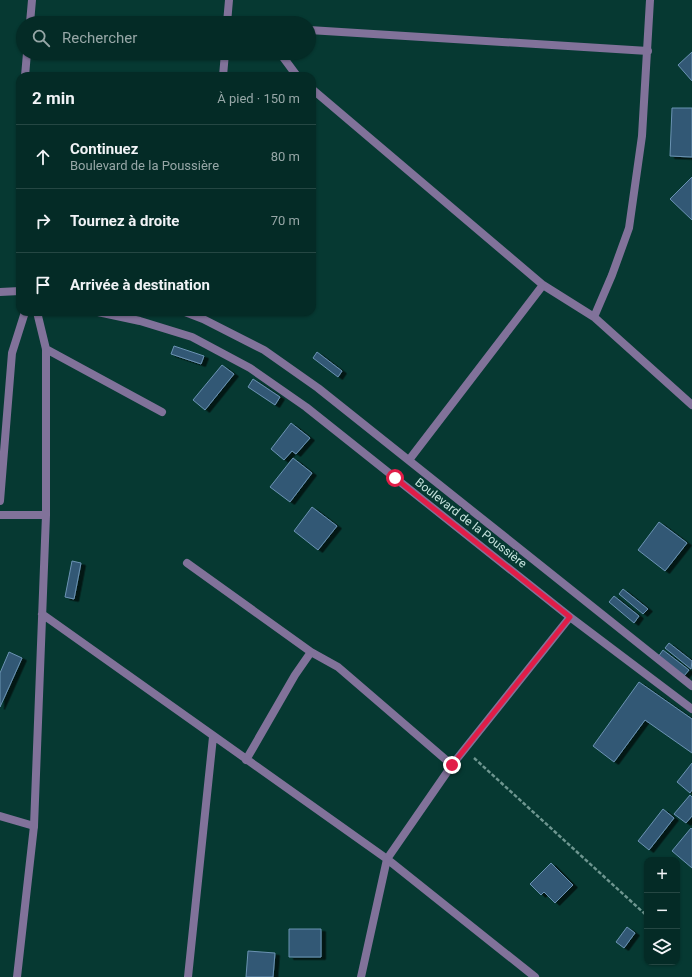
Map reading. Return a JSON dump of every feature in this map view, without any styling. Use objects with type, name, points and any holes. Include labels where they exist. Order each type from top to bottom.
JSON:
[{"type":"street","points":[[31,16],[32,0]]},
{"type":"street","points":[[228,16],[229,0]]},
{"type":"street","points":[[594,317],[612,275],[629,228],[642,136],[650,0]]},
{"type":"street","points":[[316,30],[648,51]]},
{"type":"street","points":[[25,72],[26,60]]},
{"type":"street","points":[[223,72],[224,60]]},
{"type":"street","points":[[285,60],[294,72]]},
{"type":"street","points":[[316,92],[543,285],[594,317],[692,405]]},
{"type":"street","points":[[409,460],[543,285]]},
{"type":"street","points":[[0,292],[16,291]]},
{"type":"street","points":[[0,501],[12,353],[24,316]]},
{"type":"street","points":[[17,977],[34,826],[46,515],[46,349],[38,316]]},
{"type":"street","name":"Boulevard de la Poussière","points":[[117,316],[140,321],[192,337],[250,368],[306,408],[570,617],[692,710]]},
{"type":"street","name":"Boulevard de la Poussière","points":[[205,316],[264,350],[318,388],[692,686]]},
{"type":"street","points":[[46,349],[162,412]]},
{"type":"street","points":[[0,515],[46,515]]},
{"type":"street","points":[[187,563],[311,652],[338,667],[452,765]]},
{"type":"street","points":[[42,614],[213,737],[388,859],[535,977]]},
{"type":"street","points":[[361,977],[388,859],[452,765],[570,617]]},
{"type":"street","points":[[246,760],[295,675],[311,652]]},
{"type":"street","points":[[188,977],[213,737]]},
{"type":"street","points":[[0,816],[34,826]]},
{"type":"path","points":[[465,749],[644,913]]},
{"type":"building","points":[[692,52],[692,81],[678,65]]},
{"type":"building","points":[[672,108],[692,108],[692,157],[670,156]]},
{"type":"building","points":[[692,177],[692,220],[670,199]]},
{"type":"building","points":[[174,346],[204,356],[201,364],[171,354]]},
{"type":"building","points":[[317,352],[342,371],[338,377],[313,358]]},
{"type":"building","points":[[222,365],[234,374],[205,410],[193,400]]},
{"type":"building","points":[[253,379],[280,397],[275,405],[248,387]]},
{"type":"building","points":[[291,423],[310,438],[296,454],[292,451],[284,460],[271,449]]},
{"type":"building","points":[[293,458],[312,473],[290,502],[270,487]]},
{"type":"building","points":[[312,507],[337,526],[318,550],[294,531]]},
{"type":"building","points":[[659,522],[687,543],[665,571],[638,550]]},
{"type":"building","points":[[72,561],[81,563],[74,599],[65,597]]},
{"type":"building","points":[[623,589],[648,609],[643,614],[619,594]]},
{"type":"building","points":[[614,596],[639,616],[634,623],[609,602]]},
{"type":"building","points":[[669,643],[692,661],[691,669],[665,648]]},
{"type":"building","points":[[663,650],[689,670],[684,676],[658,657]]},
{"type":"building","points":[[9,652],[22,658],[0,707],[0,673]]},
{"type":"building","points":[[639,682],[692,719],[692,753],[645,720],[614,762],[593,746]]},
{"type":"building","points":[[692,763],[692,790],[690,793],[677,782]]},
{"type":"building","points":[[690,795],[692,797],[692,816],[686,823],[674,814]]},
{"type":"building","points":[[663,809],[674,818],[649,850],[638,841]]},
{"type":"building","points":[[691,828],[692,868],[672,851]]},
{"type":"building","points":[[551,863],[573,885],[555,903],[544,892],[541,895],[530,884]]},
{"type":"building","points":[[627,927],[635,933],[624,948],[616,942]]},
{"type":"building","points":[[289,929],[321,929],[321,957],[289,957]]},
{"type":"building","points":[[248,951],[275,953],[273,977],[246,977]]},
{"type":"route","points":[[395,478],[570,617],[452,765]]}]
